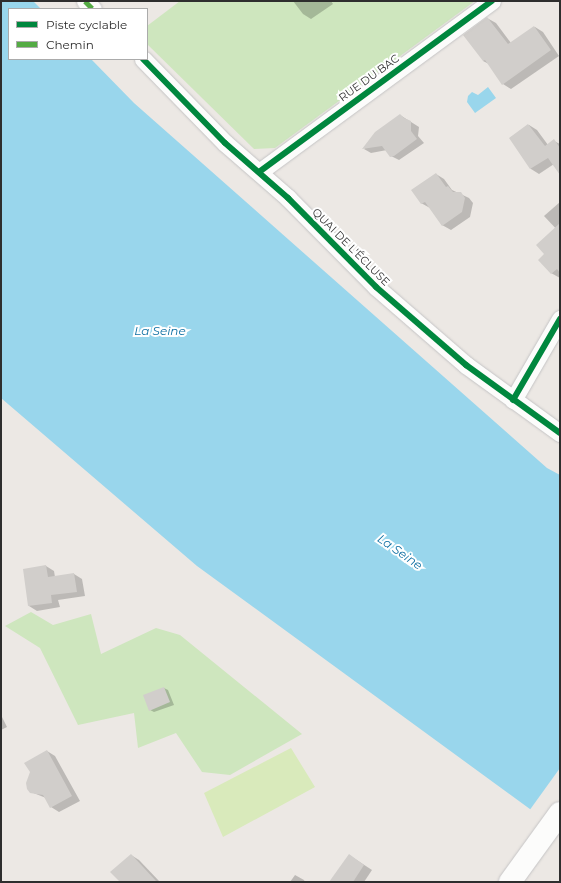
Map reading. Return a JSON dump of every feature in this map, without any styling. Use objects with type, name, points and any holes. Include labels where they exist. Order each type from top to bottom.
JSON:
[{"type":"main road","points":[[510,882],[560,813]]},
{"type":"street","name":"RUE DU BAC","points":[[259,172],[492,1]]},
{"type":"street","name":"QUAI DE L'ÉCLUSE","points":[[144,60],[225,143],[288,198],[376,287],[466,365],[560,433]]},
{"type":"street","points":[[513,400],[560,319]]},
{"type":"green space","points":[[180,1],[475,1],[275,148],[254,149],[148,45],[148,25]]},
{"type":"green space","points":[[31,612],[53,625],[91,614],[101,654],[156,628],[180,635],[302,734],[230,775],[202,772],[176,733],[138,748],[134,713],[78,725],[40,648],[5,626]]},
{"type":"green space","points":[[291,748],[315,787],[223,837],[204,793]]},
{"type":"water","name":"La Seine","points":[[1,1],[33,1],[40,8],[8,8],[8,60],[92,60],[134,103],[547,468],[560,475],[560,831],[197,566],[1,398]]},
{"type":"water","points":[[488,87],[496,98],[475,113],[467,102],[468,96],[472,92],[478,95]]},
{"type":"pier","points":[[560,768],[560,833],[529,811]]},
{"type":"building","points":[[487,17],[508,44],[534,26],[551,50],[502,85],[485,60],[483,61],[463,35]]},
{"type":"building","points":[[400,114],[404,118],[411,121],[411,131],[417,139],[394,156],[390,157],[382,146],[362,149],[375,132]]},
{"type":"building","points":[[528,124],[545,146],[554,139],[560,148],[560,175],[548,158],[530,169],[509,138]]},
{"type":"building","points":[[436,173],[446,187],[448,186],[453,192],[461,192],[465,198],[462,212],[442,226],[425,202],[421,204],[411,190]]},
{"type":"building","points":[[560,223],[560,273],[557,269],[551,274],[538,260],[544,254],[536,245]]},
{"type":"building","points":[[46,565],[48,577],[74,573],[77,592],[51,595],[52,603],[28,606],[23,569]]},
{"type":"building","points":[[164,687],[170,702],[149,711],[143,695]]},
{"type":"building","points":[[47,750],[72,796],[50,808],[43,795],[30,793],[27,789],[26,783],[30,772],[24,763]]},
{"type":"building","points":[[131,854],[157,882],[120,882],[110,872]]},
{"type":"building","points":[[349,854],[364,865],[353,882],[329,882]]},
{"type":"marked path","points":[[85,1],[92,8]]},
{"type":"cycle path","points":[[259,172],[492,1]]},
{"type":"cycle path","points":[[144,60],[225,143],[288,198],[376,287],[466,365],[560,433]]},
{"type":"cycle path","points":[[513,400],[560,319]]}]
